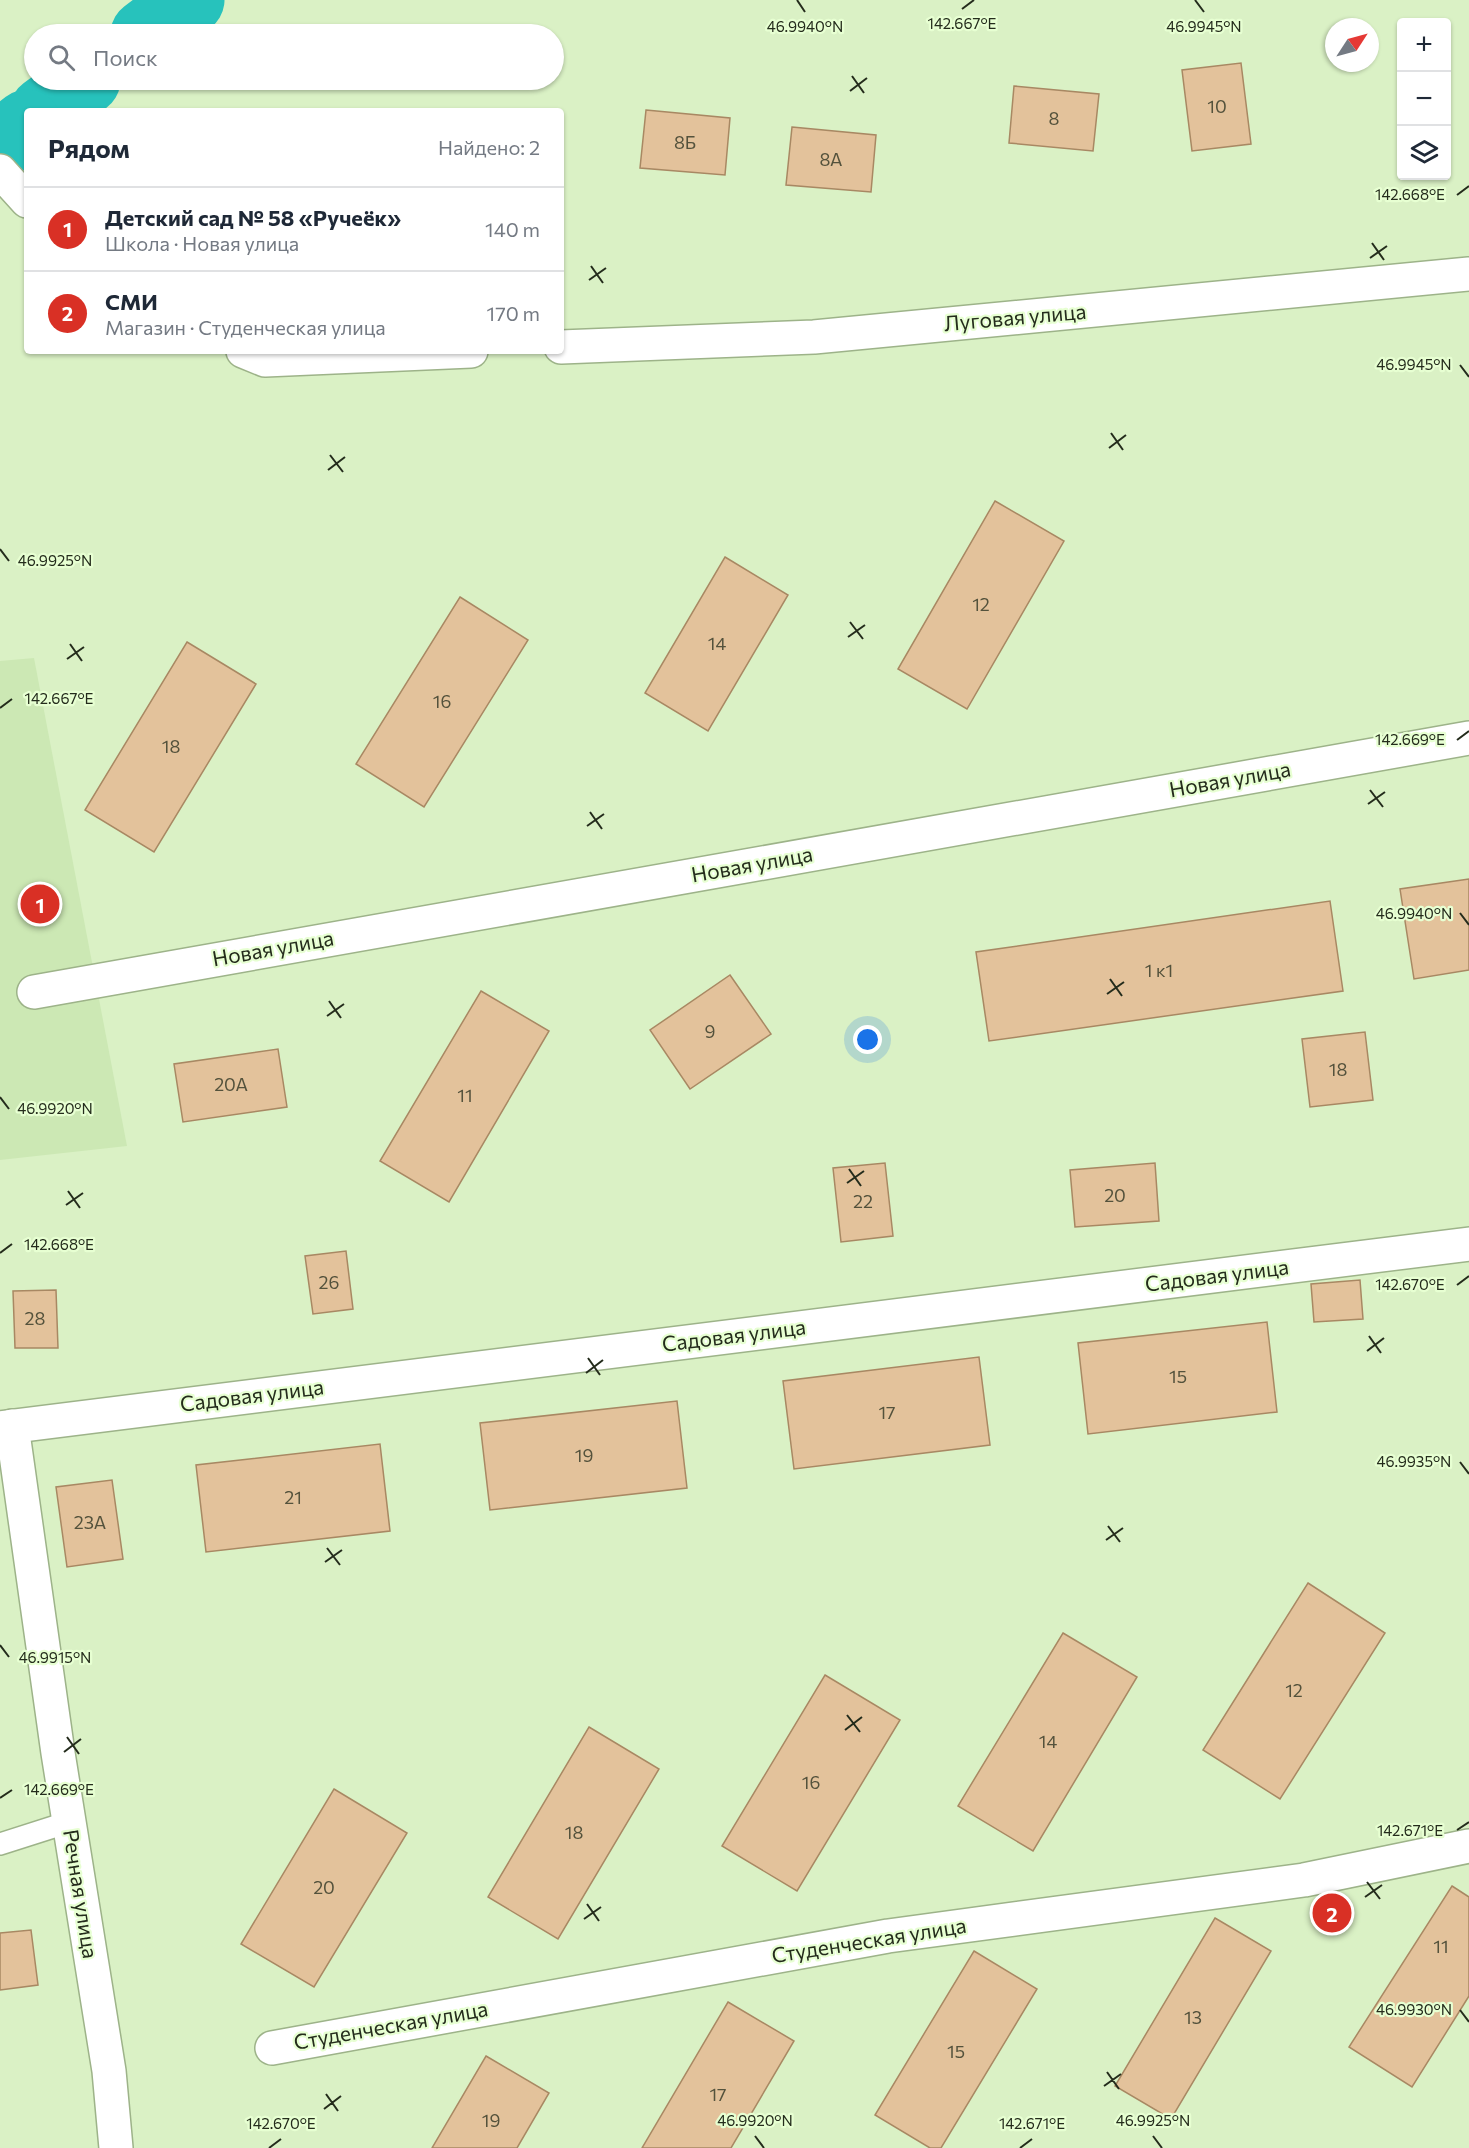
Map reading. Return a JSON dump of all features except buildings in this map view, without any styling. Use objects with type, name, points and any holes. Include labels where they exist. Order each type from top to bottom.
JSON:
[{"type":"street","points":[[0,171],[24,198]]},
{"type":"street","name":"Луговая улица","points":[[564,347],[814,337],[1469,274]]},
{"type":"street","points":[[250,354],[265,360],[402,354]]},
{"type":"street","name":"Новая улица","points":[[34,992],[1469,738]]},
{"type":"street","name":"Садовая улица","points":[[6,1427],[1469,1244]]},
{"type":"street","name":"Речная улица","points":[[6,1427],[109,2071],[116,2148]]},
{"type":"street","name":"Студенческая улица","points":[[272,2048],[888,1936],[1304,1880],[1469,1846]]},
{"type":"lane","points":[[0,1844],[69,1822]]},
{"type":"shaded area","points":[[34,658],[127,1146],[0,1160],[0,661]]},
{"type":"waterway","points":[[158,24],[190,0]]},
{"type":"waterway","points":[[48,108],[72,90]]},
{"type":"waterway","points":[[0,145],[24,126]]},
{"type":"place","name":"Детский сад № 58 «Ручеёк»","points":[[40,904]]},
{"type":"place","name":"СМИ","points":[[1332,1913]]}]
